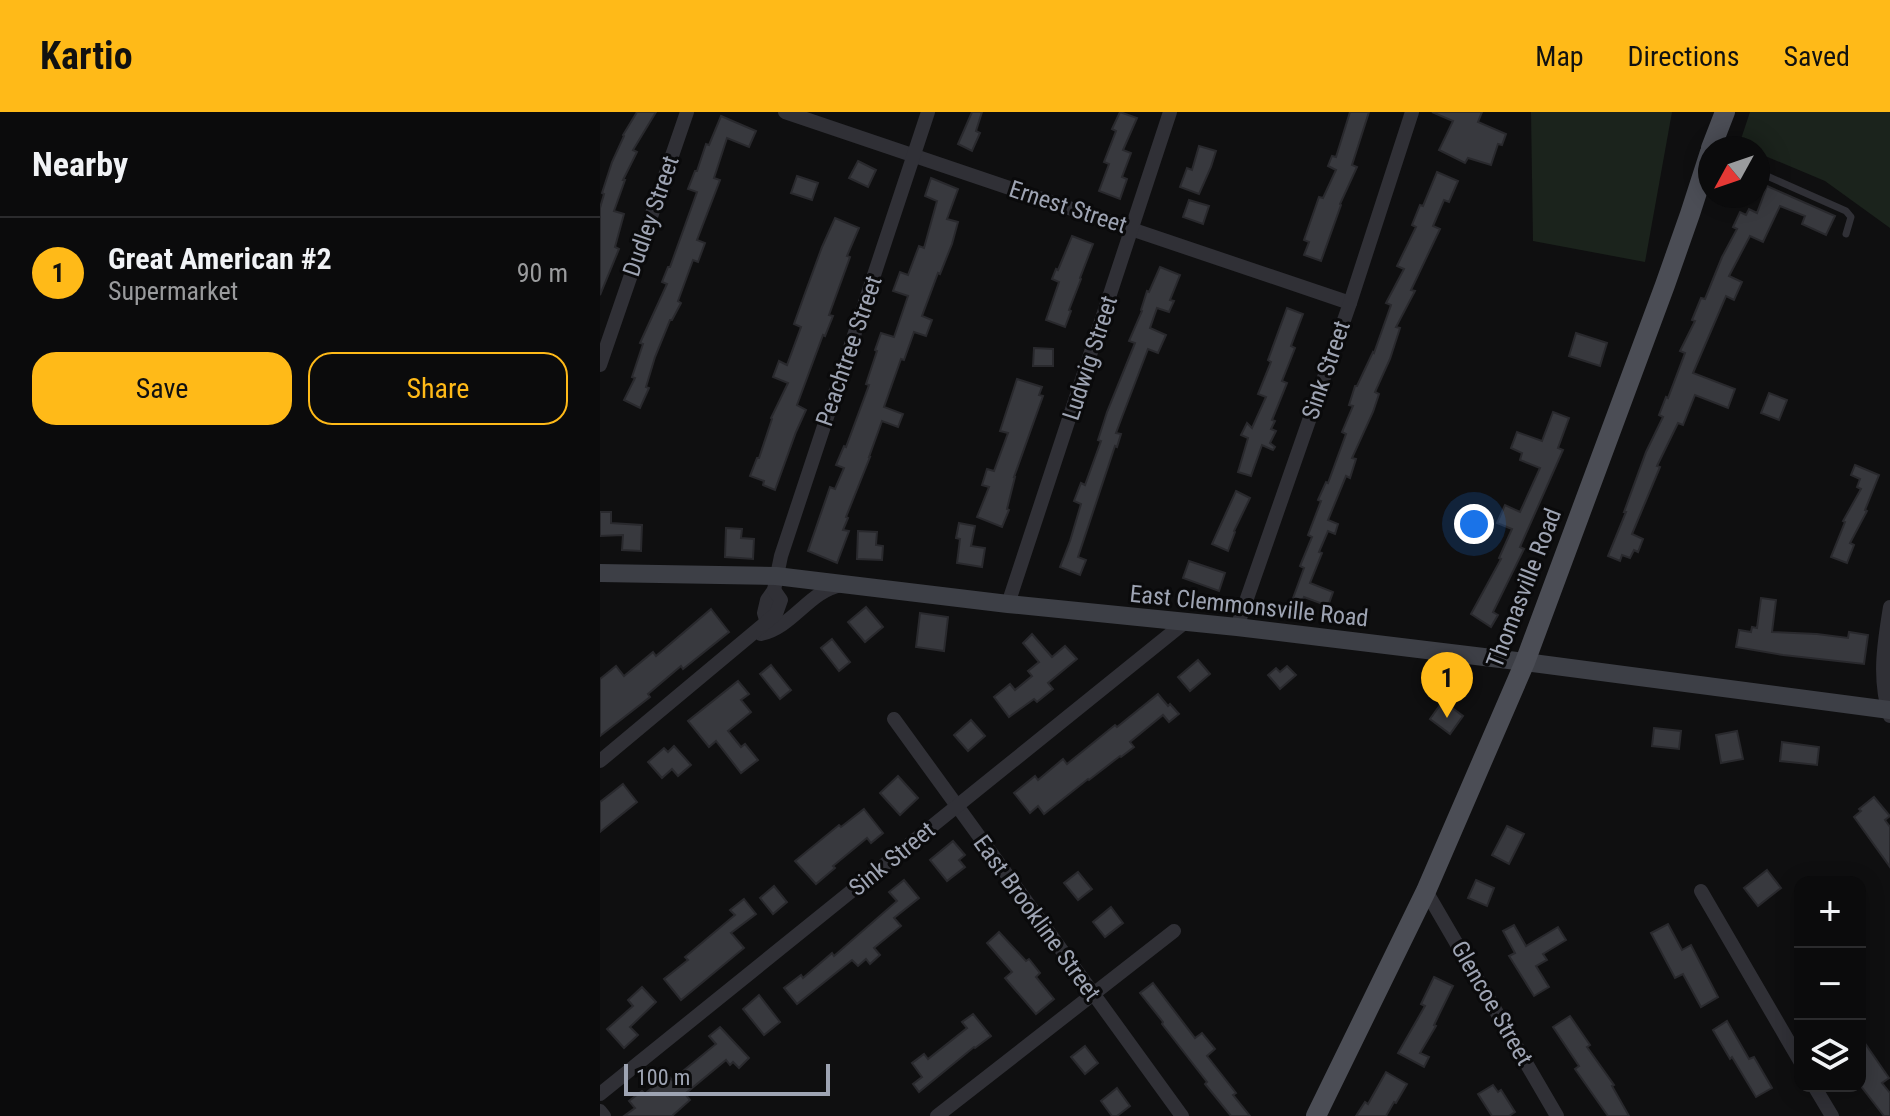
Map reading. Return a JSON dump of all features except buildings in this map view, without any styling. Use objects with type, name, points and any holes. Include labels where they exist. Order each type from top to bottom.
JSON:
[{"type":"main road","name":"Thomasville Road","points":[[1714,136],[1717,112]]},
{"type":"main road","name":"Thomasville Road","points":[[1716,136],[1725,112]]},
{"type":"main road","name":"Thomasville Road","points":[[1316,1116],[1426,891],[1525,662],[1698,189]]},
{"type":"main road","name":"East Clemmonsville Road","points":[[600,573],[843,584],[1525,662],[1889,712]]},
{"type":"street","name":"Dudley Street","points":[[600,365],[687,112]]},
{"type":"street","name":"Ernest Street","points":[[785,112],[1350,303]]},
{"type":"street","name":"Peachtree Street","points":[[600,761],[776,614],[781,600],[775,583],[928,112]]},
{"type":"street","name":"Ludwig Street","points":[[1008,604],[1170,112]]},
{"type":"street","name":"Sink Street","points":[[1237,627],[1350,303],[1412,112]]},
{"type":"street","points":[[753,635],[782,625],[826,590],[843,584]]},
{"type":"street","points":[[1889,712],[1882,679],[1890,607]]},
{"type":"street","name":"Sink Street","points":[[600,1094],[1184,623]]},
{"type":"street","name":"East Brookline Street","points":[[894,719],[1182,1116]]},
{"type":"street","name":"Glencoe Street","points":[[1426,891],[1557,1116]]},
{"type":"street","points":[[1701,891],[1794,1051]]},
{"type":"street","points":[[937,1116],[1174,931]]},
{"type":"street","points":[[1818,1092],[1832,1116]]},
{"type":"street","points":[[600,1111],[604,1116]]},
{"type":"lane","points":[[1770,177],[1846,211],[1851,217],[1846,234]]},
{"type":"shaded area","points":[[1531,112],[1672,112],[1645,262],[1533,241]]},
{"type":"shaded area","points":[[1750,112],[1890,112],[1890,228],[1825,181],[1770,158],[1770,136],[1742,136]]},
{"type":"place","name":"Great American #2","points":[[1447,718]]}]
